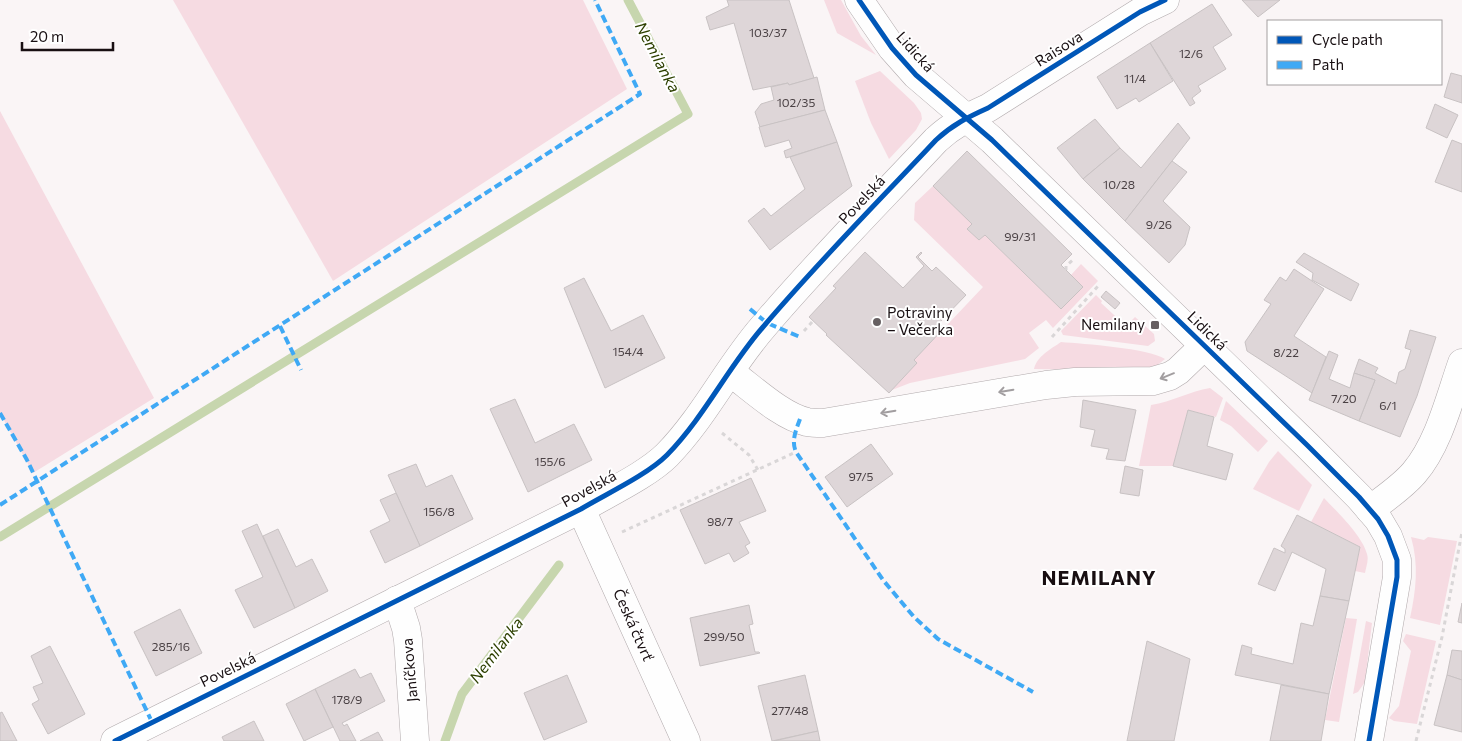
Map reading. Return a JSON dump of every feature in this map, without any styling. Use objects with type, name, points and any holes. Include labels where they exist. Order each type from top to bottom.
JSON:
[{"type":"street","name":"Lidická","points":[[859,0],[874,23],[908,66],[938,95],[966,118],[1307,445],[1370,510],[1388,536],[1396,560],[1397,577],[1369,741]]},
{"type":"street","name":"Raisova","points":[[966,118],[988,108],[1140,12],[1165,0]]},
{"type":"street","name":"Povelská","points":[[115,741],[581,509],[636,477],[666,456],[699,415],[762,328],[805,279],[936,140],[948,129],[966,118]]},
{"type":"street","points":[[730,372],[793,417],[807,422],[822,423],[1046,385],[1075,382],[1153,381],[1170,376],[1178,371],[1204,346]]},
{"type":"street","points":[[1370,510],[1400,487],[1415,472],[1429,452],[1462,362]]},
{"type":"street","name":"Česká čtvrť","points":[[581,509],[686,741]]},
{"type":"street","name":"Janíčkova","points":[[398,600],[408,640],[415,741]]},
{"type":"path","points":[[1052,337],[1106,278]]},
{"type":"path","points":[[804,331],[813,321]]},
{"type":"path","points":[[699,415],[740,446],[749,455],[758,470]]},
{"type":"path","points":[[596,544],[796,452]]},
{"type":"path","points":[[1416,741],[1442,637],[1462,532]]},
{"type":"shaded area","points":[[173,0],[583,0],[627,89],[333,281]]},
{"type":"shaded area","points":[[824,0],[841,0],[861,36],[876,55],[837,33]]},
{"type":"shaded area","points":[[880,71],[914,103],[921,113],[922,119],[916,130],[889,159],[871,123],[855,81]]},
{"type":"shaded area","points":[[0,111],[154,398],[33,473],[0,413]]},
{"type":"shaded area","points":[[933,186],[972,224],[967,229],[979,240],[985,235],[1061,309],[1083,287],[1071,275],[1081,264],[1098,281],[1053,328],[1046,320],[1029,333],[1039,348],[1025,359],[910,383],[892,390],[917,363],[914,360],[983,287],[914,220],[915,203]]},
{"type":"shaded area","points":[[1096,295],[1102,301],[1101,303],[1126,326],[1135,317],[1154,334],[1155,341],[1148,346],[1063,335],[1061,331]]},
{"type":"shaded area","points":[[1061,342],[1131,349],[1157,355],[1165,359],[1150,371],[1034,369],[1041,357]]},
{"type":"shaded area","points":[[1210,388],[1223,398],[1216,417],[1188,410],[1173,466],[1139,466],[1151,405]]},
{"type":"shaded area","points":[[1226,401],[1268,441],[1258,452],[1231,426],[1220,420]]},
{"type":"shaded area","points":[[1278,451],[1312,485],[1299,511],[1253,489]]},
{"type":"shaded area","points":[[1324,498],[1360,539],[1368,559],[1365,573],[1355,571],[1360,547],[1311,522]]},
{"type":"shaded area","points":[[1411,537],[1424,540],[1428,537],[1457,541],[1440,625],[1410,618],[1416,578],[1414,547]]},
{"type":"shaded area","points":[[1346,618],[1357,619],[1339,722],[1325,720]]},
{"type":"shaded area","points":[[1366,621],[1372,623],[1365,682],[1358,692],[1353,694]]},
{"type":"shaded area","points":[[1406,634],[1436,641],[1417,724],[1394,721],[1389,718],[1399,706],[1411,651],[1403,641]]},
{"type":"building","points":[[727,0],[789,0],[814,78],[789,85],[788,83],[753,90],[734,23],[710,30],[706,17],[729,6]]},
{"type":"building","points":[[1242,0],[1280,0],[1258,17]]},
{"type":"building","points":[[1212,4],[1232,35],[1213,47],[1226,69],[1198,86],[1201,91],[1192,98],[1195,103],[1190,106],[1150,43]]},
{"type":"building","points":[[1150,43],[1173,81],[1139,102],[1136,98],[1117,109],[1097,77]]},
{"type":"building","points":[[1451,73],[1462,76],[1462,103],[1444,97]]},
{"type":"building","points":[[817,77],[825,110],[760,127],[755,112],[761,104],[774,100],[771,87],[788,83],[789,85]]},
{"type":"building","points":[[1435,104],[1458,115],[1447,138],[1426,128]]},
{"type":"building","points":[[825,110],[837,142],[786,158],[784,151],[792,148],[789,140],[765,147],[759,127]]},
{"type":"building","points":[[1095,119],[1120,148],[1083,179],[1057,148]]},
{"type":"building","points":[[1178,123],[1190,138],[1125,221],[1083,179],[1120,148],[1141,168]]},
{"type":"building","points":[[1452,140],[1462,144],[1462,192],[1435,182]]},
{"type":"building","points":[[837,142],[852,186],[770,250],[748,221],[764,208],[771,216],[805,189],[790,157]]},
{"type":"building","points":[[967,151],[1072,254],[1061,265],[1083,287],[1061,309],[985,235],[979,240],[967,229],[972,224],[933,186]]},
{"type":"building","points":[[1172,161],[1187,172],[1163,201],[1190,227],[1185,245],[1169,263],[1125,221]]},
{"type":"building","name":"Potraviny – Večerka","points":[[865,252],[903,288],[924,266],[916,257],[921,252],[918,257],[932,271],[936,267],[966,295],[939,323],[944,328],[914,360],[917,363],[889,393],[809,317],[836,288],[833,286]]},
{"type":"building","points":[[1304,253],[1359,284],[1351,301],[1312,280],[1313,273],[1296,262]]},
{"type":"building","points":[[1294,269],[1324,289],[1294,336],[1326,357],[1312,393],[1247,351],[1245,342],[1271,304],[1264,300],[1280,277],[1286,281]]},
{"type":"building","points":[[584,278],[611,331],[643,315],[665,358],[605,388],[564,288]]},
{"type":"building","points":[[1106,291],[1120,303],[1115,309],[1101,297]]},
{"type":"building","points":[[1410,330],[1436,337],[1417,396],[1400,437],[1359,421],[1375,380],[1354,373],[1359,359],[1378,368],[1375,373],[1396,384],[1399,372],[1405,369],[1411,350],[1405,348]]},
{"type":"building","points":[[1329,351],[1338,355],[1329,379],[1350,388],[1354,373],[1375,380],[1359,421],[1309,400]]},
{"type":"building","points":[[515,399],[535,443],[574,424],[592,460],[528,492],[490,409]]},
{"type":"building","points":[[1083,400],[1136,410],[1125,461],[1106,459],[1109,449],[1091,446],[1095,430],[1080,427]]},
{"type":"building","points":[[1188,410],[1214,417],[1207,446],[1233,454],[1226,480],[1173,466]]},
{"type":"building","points":[[871,444],[893,474],[847,507],[825,477]]},
{"type":"building","points":[[416,464],[426,487],[452,475],[473,519],[420,546],[388,475]]},
{"type":"building","points":[[1125,466],[1143,470],[1139,496],[1120,493]]},
{"type":"building","points":[[751,478],[766,511],[739,522],[750,543],[745,546],[749,553],[734,562],[729,553],[705,564],[680,510]]},
{"type":"building","points":[[396,493],[420,546],[385,563],[370,531],[390,521],[380,500]]},
{"type":"building","points":[[1297,515],[1360,547],[1349,601],[1320,596],[1326,569],[1292,552],[1275,591],[1258,584],[1274,548],[1285,553],[1285,549],[1281,546]]},
{"type":"building","points":[[257,524],[295,608],[254,628],[235,590],[263,577],[242,531]]},
{"type":"building","points":[[278,529],[296,567],[312,559],[328,591],[295,608],[263,536]]},
{"type":"building","points":[[1320,596],[1349,601],[1329,694],[1235,675],[1242,645],[1252,648],[1251,654],[1293,664],[1301,623],[1313,626]]},
{"type":"building","points":[[1462,603],[1462,623],[1458,622]]},
{"type":"building","points":[[749,605],[753,624],[749,625],[755,652],[760,653],[700,666],[690,618]]},
{"type":"building","points":[[180,609],[202,653],[156,676],[134,632]]},
{"type":"building","points":[[1147,641],[1190,659],[1174,741],[1127,741]]},
{"type":"building","points":[[50,646],[85,714],[48,734],[32,704],[39,700],[33,687],[43,683],[31,656]]},
{"type":"building","points":[[1452,650],[1462,651],[1462,680],[1447,675]]},
{"type":"building","points":[[355,669],[360,678],[371,673],[385,701],[342,723],[344,726],[347,724],[356,741],[340,741],[315,689]]},
{"type":"building","points":[[567,675],[587,722],[544,740],[524,693]]},
{"type":"building","points":[[805,675],[818,731],[772,741],[758,686]]},
{"type":"building","points":[[1447,675],[1462,680],[1462,732],[1434,725]]},
{"type":"building","points":[[1281,685],[1329,694],[1321,741],[1270,741]]},
{"type":"building","points":[[315,689],[333,727],[304,741],[286,704]]},
{"type":"building","points":[[2,712],[17,741],[0,741],[0,713]]},
{"type":"building","points":[[254,721],[264,741],[224,741],[222,737]]},
{"type":"building","points":[[818,731],[820,741],[774,741]]},
{"type":"building","points":[[378,732],[383,741],[360,741]]},
{"type":"waterway","points":[[0,537],[688,114],[628,0]]},
{"type":"waterway","name":"Nemilanka","points":[[445,741],[462,694],[559,565]]},
{"type":"marked path","points":[[0,505],[640,94],[595,0]]},
{"type":"marked path","points":[[750,309],[767,323],[800,337]]},
{"type":"marked path","points":[[280,326],[301,370]]},
{"type":"marked path","points":[[0,413],[27,460],[152,722]]},
{"type":"marked path","points":[[800,419],[794,440],[796,452],[883,580],[914,617],[938,639],[1033,692]]},
{"type":"cycle path","points":[[859,0],[892,48],[916,75],[992,140],[1307,445],[1359,497],[1378,519],[1388,536],[1397,560],[1397,577],[1369,741]]},
{"type":"cycle path","points":[[115,741],[581,509],[649,470],[681,440],[750,342],[827,256],[936,140],[954,126],[988,108],[1140,12],[1165,0]]},
{"type":"place","name":"Potraviny – Večerka","points":[[877,322]]},
{"type":"place","name":"Nemilany","points":[[1155,325]]},
{"type":"district","name":"NEMILANY","points":[[1099,578]]}]
